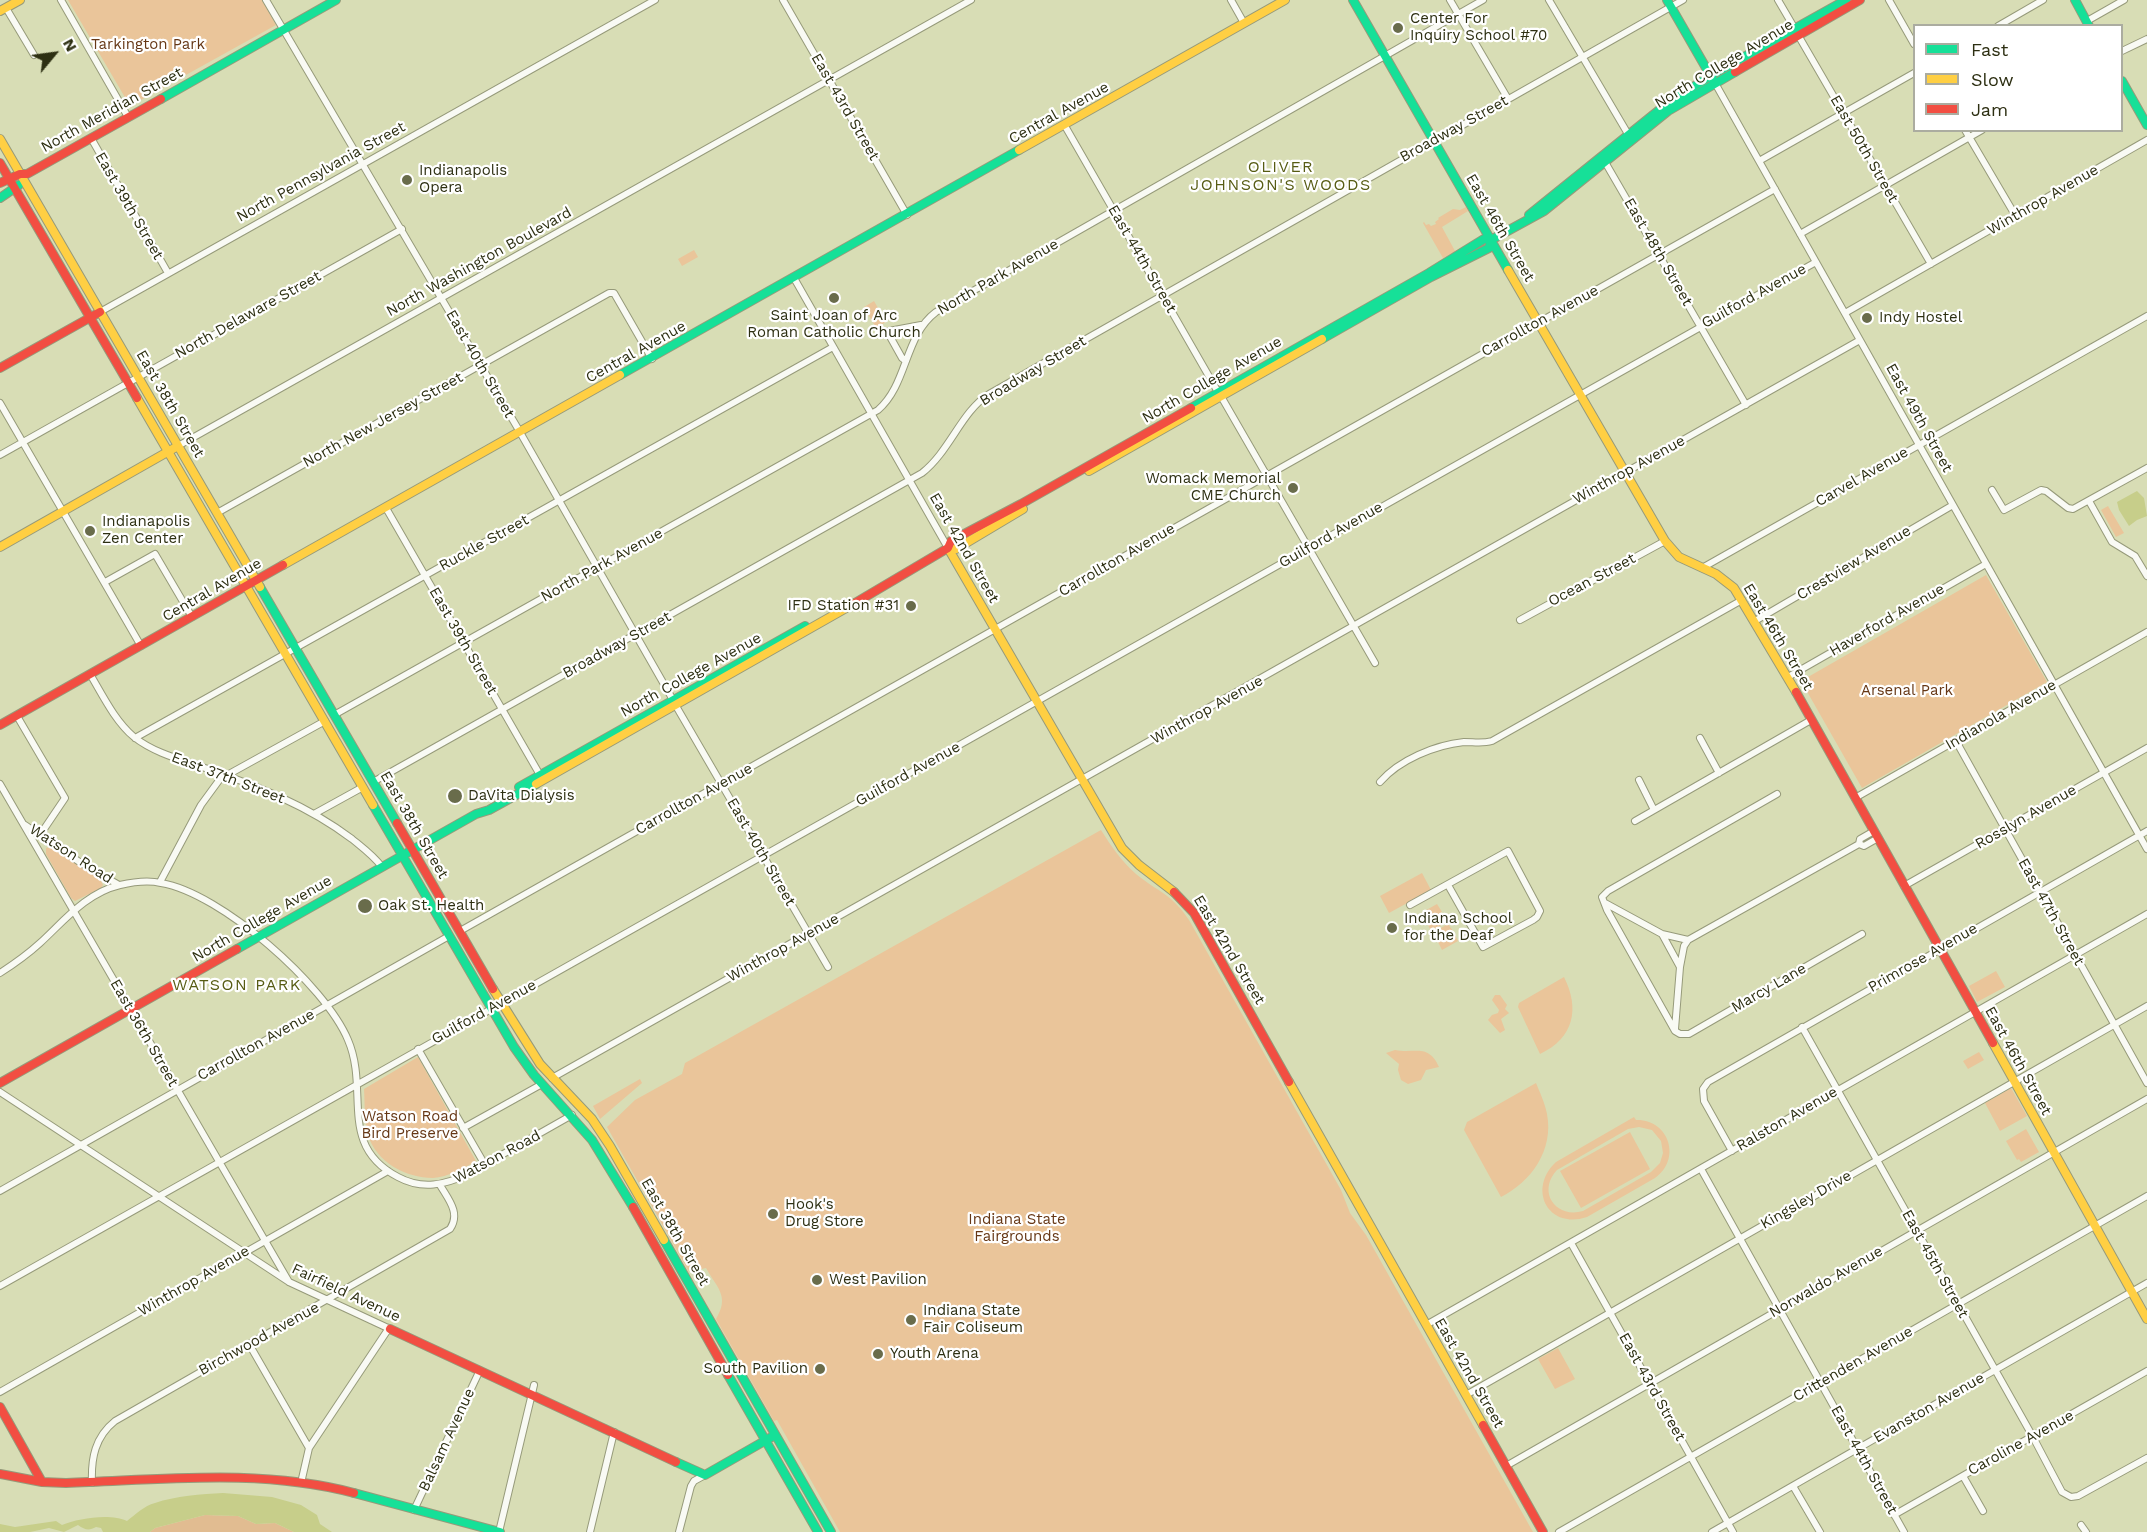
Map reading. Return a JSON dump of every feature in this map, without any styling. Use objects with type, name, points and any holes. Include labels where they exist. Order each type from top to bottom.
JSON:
[{"type":"main road","points":[[3,9],[20,0]]},
{"type":"main road","name":"North Meridian Street","points":[[0,183],[9,178],[24,176],[336,0]]},
{"type":"main road","name":"Central Avenue","points":[[0,725],[1285,0]]},
{"type":"main road","name":"East 46th Street","points":[[1353,0],[1665,541],[1679,557],[1731,585],[1755,621],[2147,1319]]},
{"type":"main road","name":"North College Avenue","points":[[1796,32],[1846,0]]},
{"type":"main road","name":"North College Avenue","points":[[1520,223],[1668,103],[1796,32],[1860,0]]},
{"type":"main road","points":[[2075,0],[2088,23]]},
{"type":"main road","name":"East 49th Street","points":[[1669,3],[1713,79]]},
{"type":"main road","name":"North College Avenue","points":[[476,814],[486,805],[875,592],[948,548],[951,541],[1431,277],[1489,248],[1491,240],[1544,211],[1668,111],[1713,79]]},
{"type":"main road","points":[[2123,84],[2147,125]]},
{"type":"main road","name":"East 38th Street","points":[[0,139],[24,176],[100,312],[528,1048],[605,1138],[831,1532]]},
{"type":"main road","name":"East 38th Street","points":[[0,162],[519,1056],[572,1115],[602,1154],[818,1532]]},
{"type":"main road","name":"North Meridian Street","points":[[0,198],[15,188],[24,176]]},
{"type":"main road","name":"North Pennsylvania Street","points":[[0,368],[100,312]]},
{"type":"main road","name":"North Washington Boulevard","points":[[0,547],[178,446]]},
{"type":"main road","name":"East 42nd Street","points":[[948,548],[1125,852],[1142,868],[1175,891],[1194,913],[1543,1532]]},
{"type":"main road","name":"North College Avenue","points":[[0,1083],[402,855],[544,780],[674,703]]},
{"type":"main road","name":"Fairfield Avenue","points":[[389,1329],[705,1474]]},
{"type":"main road","points":[[0,1407],[42,1482]]},
{"type":"main road","points":[[705,1474],[775,1435]]},
{"type":"main road","points":[[0,1474],[42,1482],[252,1478],[301,1483],[346,1491],[499,1532]]},
{"type":"street","points":[[61,0],[128,117]]},
{"type":"street","name":"East 40th Street","points":[[266,0],[520,432],[828,967]]},
{"type":"street","name":"North Pennsylvania Street","points":[[100,312],[655,0]]},
{"type":"street","name":"East 43rd Street","points":[[783,0],[907,215]]},
{"type":"street","name":"North Washington Boulevard","points":[[178,446],[829,80],[962,2],[971,0]]},
{"type":"street","points":[[1231,0],[1244,23]]},
{"type":"street","points":[[1450,0],[1508,99]]},
{"type":"street","name":"North Park Avenue","points":[[334,715],[871,414],[890,398],[921,325],[943,307],[1483,0]]},
{"type":"street","points":[[1550,0],[1628,134]]},
{"type":"street","name":"Broadway Street","points":[[373,782],[922,474],[938,459],[982,398],[1582,57],[1669,3],[1683,0]]},
{"type":"street","name":"East 50th Street","points":[[1778,0],[1930,264]]},
{"type":"street","points":[[1888,0],[1913,42]]},
{"type":"street","points":[[2001,24],[2043,0]]},
{"type":"street","points":[[2088,23],[2124,0]]},
{"type":"street","points":[[3,9],[34,55]]},
{"type":"street","points":[[2123,50],[2147,39]]},
{"type":"street","points":[[1759,161],[1913,74]]},
{"type":"street","name":"East 49th Street","points":[[1713,79],[2147,849]]},
{"type":"street","name":"East 44th Street","points":[[1065,126],[1375,663]]},
{"type":"street","points":[[1966,132],[2015,215]]},
{"type":"street","points":[[1800,234],[1979,132]]},
{"type":"street","name":"East 39th Street","points":[[91,138],[168,273]]},
{"type":"street","name":"Winthrop Avenue","points":[[1845,313],[2147,140]]},
{"type":"street","name":"East 48th Street","points":[[1605,162],[1746,405]]},
{"type":"street","name":"Carrollton Avenue","points":[[460,931],[1775,189]]},
{"type":"street","name":"North Delaware Street","points":[[0,455],[402,229]]},
{"type":"street","name":"Guilford Avenue","points":[[0,1286],[1816,262]]},
{"type":"street","name":"East 42nd Street","points":[[794,278],[948,548]]},
{"type":"street","name":"North New Jersey Street","points":[[217,513],[612,292],[652,358]]},
{"type":"street","name":"Carvel Avenue","points":[[1702,568],[2147,316]]},
{"type":"street","points":[[906,361],[888,333],[891,330],[921,325]]},
{"type":"street","name":"Winthrop Avenue","points":[[552,1078],[1860,340]]},
{"type":"street","name":"Ruckle Street","points":[[135,738],[833,347]]},
{"type":"street","points":[[0,403],[141,646]]},
{"type":"street","points":[[1992,490],[2004,510],[2040,490],[2046,491],[2071,510],[2147,468]]},
{"type":"street","points":[[2089,501],[2112,542],[2135,556],[2147,576]]},
{"type":"street","name":"Crestview Avenue","points":[[1755,621],[1953,505]]},
{"type":"street","name":"East 39th Street","points":[[386,508],[540,775]]},
{"type":"street","name":"Ocean Street","points":[[1520,620],[1665,541]]},
{"type":"street","points":[[105,582],[155,554],[192,617]]},
{"type":"street","name":"Haverford Avenue","points":[[1788,677],[1986,564]]},
{"type":"street","points":[[1380,782],[1404,763],[1425,753],[1462,742],[1492,741],[1742,600]]},
{"type":"street","name":"Indianola Avenue","points":[[1856,798],[2147,632]]},
{"type":"street","name":"East 37th Street","points":[[90,674],[119,721],[135,738],[160,752],[273,793],[314,814],[357,843],[382,867]]},
{"type":"street","points":[[17,716],[65,798],[40,835]]},
{"type":"street","points":[[1635,821],[1811,720]]},
{"type":"street","points":[[160,882],[202,803],[218,781],[325,721]]},
{"type":"street","points":[[1700,738],[1719,772]]},
{"type":"street","name":"East 47th Street","points":[[1956,741],[2147,1083]]},
{"type":"street","name":"Rosslyn Avenue","points":[[1904,886],[2147,748]]},
{"type":"street","points":[[1639,780],[1654,810]]},
{"type":"street","name":"East 36th Street","points":[[0,784],[289,1282]]},
{"type":"street","points":[[314,814],[363,787]]},
{"type":"street","points":[[1675,1031],[1602,897],[1608,891],[1777,795]]},
{"type":"street","name":"Watson Road","points":[[22,822],[81,863],[119,885]]},
{"type":"street","name":"Primrose Avenue","points":[[1732,1151],[1704,1101],[1703,1091],[1710,1080],[2147,831]]},
{"type":"street","points":[[1675,1031],[1680,967],[1684,946],[1688,940],[1859,844],[1860,839],[1876,835]]},
{"type":"street","points":[[1410,905],[1508,851],[1540,911],[1537,918],[1483,947],[1448,885]]},
{"type":"street","name":"Watson Road","points":[[0,973],[38,945],[87,900],[119,885],[160,882],[206,901],[226,913],[296,970],[328,1004],[351,1047],[357,1083],[357,1113],[361,1136],[373,1159],[388,1172],[414,1183],[440,1185],[458,1179],[485,1165],[572,1115]]},
{"type":"street","points":[[1605,903],[1662,934],[1688,940]]},
{"type":"street","name":"Ralston Avenue","points":[[1426,1325],[2147,914]]},
{"type":"street","points":[[1662,934],[1680,967]]},
{"type":"street","name":"Marcy Lane","points":[[1675,1031],[1680,1034],[1689,1034],[1862,934]]},
{"type":"street","name":"Carrollton Avenue","points":[[0,1191],[449,936]]},
{"type":"street","name":"Kingsley Drive","points":[[1466,1395],[2147,1006]]},
{"type":"street","name":"East 45th Street","points":[[1802,1027],[2060,1490],[2071,1497],[2082,1494],[2147,1458]]},
{"type":"street","points":[[418,1049],[485,1165]]},
{"type":"street","points":[[463,1128],[542,1084]]},
{"type":"street","name":"Fairfield Avenue","points":[[0,1092],[289,1282],[389,1329]]},
{"type":"street","name":"Norwaldo Avenue","points":[[1506,1466],[2147,1099]]},
{"type":"street","name":"East 44th Street","points":[[1701,1168],[1904,1532]]},
{"type":"street","name":"Winthrop Avenue","points":[[0,1392],[388,1172]]},
{"type":"street","name":"Birchwood Avenue","points":[[92,1482],[94,1451],[101,1436],[111,1425],[450,1229],[454,1223],[455,1212],[440,1185]]},
{"type":"street","name":"Crittenden Avenue","points":[[1559,1532],[2147,1196]]},
{"type":"street","name":"East 43rd Street","points":[[1571,1243],[1733,1532]]},
{"type":"street","name":"Evanston Avenue","points":[[1712,1532],[2147,1283]]},
{"type":"street","points":[[686,1301],[696,1295]]},
{"type":"street","points":[[301,1483],[309,1448],[389,1329]]},
{"type":"street","points":[[249,1344],[309,1448]]},
{"type":"street","name":"Balsam Avenue","points":[[414,1510],[480,1370]]},
{"type":"street","name":"Caroline Avenue","points":[[1894,1515],[2147,1371]]},
{"type":"street","points":[[499,1532],[534,1385]]},
{"type":"street","points":[[590,1532],[614,1432]]},
{"type":"street","points":[[679,1532],[691,1486],[705,1474]]},
{"type":"street","points":[[1962,1476],[1983,1511]]},
{"type":"street","points":[[1793,1486],[1820,1532]]},
{"type":"street","points":[[2081,1525],[2086,1532]]},
{"type":"green space","name":"Tarkington Park","points":[[68,0],[262,0],[276,25],[130,106]]},
{"type":"green space","points":[[1466,207],[1468,211],[1442,227],[1455,251],[1443,258],[1423,223],[1431,226],[1436,224],[1438,218],[1453,209],[1460,210]]},
{"type":"green space","points":[[694,250],[698,257],[682,266],[678,259]]},
{"type":"green space","points":[[874,301],[886,322],[876,328],[864,307]]},
{"type":"green space","points":[[2108,506],[2124,533],[2116,537],[2101,510]]},
{"type":"green space","name":"Arsenal Park","points":[[1986,575],[2047,682],[1862,788],[1801,681]]},
{"type":"green space","name":"Indiana State Fairgrounds","points":[[1101,830],[1117,854],[1131,869],[1171,899],[1189,920],[1341,1190],[1350,1213],[1366,1235],[1533,1532],[840,1532],[777,1420],[774,1421],[716,1319],[722,1304],[718,1287],[706,1268],[689,1272],[607,1127],[635,1100],[682,1074],[685,1063]]},
{"type":"green space","points":[[50,847],[100,879],[103,885],[101,888],[75,901],[71,898],[46,854],[46,848]]},
{"type":"green space","points":[[1422,873],[1431,890],[1389,913],[1380,896]]},
{"type":"green space","points":[[1437,904],[1442,912],[1425,921],[1421,913]]},
{"type":"green space","points":[[1443,914],[1447,922],[1431,931],[1427,923]]},
{"type":"green space","points":[[1448,924],[1453,931],[1436,940],[1432,933]]},
{"type":"green space","points":[[1454,933],[1458,941],[1442,950],[1438,942]]},
{"type":"green space","points":[[1996,971],[2005,987],[1977,1002],[1969,986]]},
{"type":"green space","points":[[1564,977],[1572,1000],[1571,1022],[1560,1040],[1540,1054],[1518,1007],[1519,1003]]},
{"type":"green space","points":[[1495,995],[1500,995],[1509,1013],[1501,1019],[1505,1030],[1500,1033],[1488,1020],[1499,1010],[1492,1000]]},
{"type":"green space","points":[[1395,1050],[1426,1052],[1439,1067],[1426,1070],[1421,1080],[1408,1084],[1401,1080],[1399,1064],[1386,1053]]},
{"type":"green space","points":[[1979,1052],[1984,1060],[1968,1069],[1963,1061]]},
{"type":"green space","name":"Watson Road Bird Preserve","points":[[418,1057],[476,1161],[456,1172],[433,1178],[403,1172],[385,1160],[372,1145],[365,1118],[364,1089]]},
{"type":"green space","points":[[640,1079],[642,1083],[600,1119],[593,1106]]},
{"type":"green space","points":[[1536,1083],[1547,1114],[1547,1140],[1531,1174],[1512,1191],[1501,1197],[1464,1130],[1467,1122]]},
{"type":"green space","points":[[2011,1088],[2027,1116],[2000,1131],[1985,1103]]},
{"type":"green space","points":[[1634,1117],[1636,1120],[1647,1121],[1657,1126],[1664,1133],[1670,1151],[1663,1170],[1655,1178],[1587,1217],[1573,1219],[1562,1218],[1552,1212],[1546,1205],[1543,1195],[1543,1184],[1547,1173],[1556,1162]],"holes":[[[1639,1127],[1652,1130],[1661,1141],[1663,1153],[1660,1163],[1651,1172],[1583,1211],[1564,1211],[1552,1201],[1549,1186],[1557,1170],[1628,1129]]]},
{"type":"green space","points":[[2026,1129],[2039,1152],[2021,1162],[2017,1160],[2006,1141]]},
{"type":"green space","points":[[1630,1132],[1650,1169],[1581,1208],[1560,1171]]},
{"type":"green space","points":[[1558,1348],[1575,1379],[1555,1389],[1538,1359]]},
{"type":"shaded area","points":[[2137,491],[2144,498],[2147,516],[2129,526],[2117,502]]},
{"type":"shaded area","points":[[223,1493],[272,1497],[301,1505],[317,1515],[320,1524],[332,1532],[294,1532],[275,1523],[256,1524],[238,1516],[205,1515],[155,1528],[150,1532],[103,1532],[101,1528],[87,1529],[78,1525],[64,1532],[49,1528],[30,1532],[0,1532],[0,1524],[15,1527],[56,1521],[62,1525],[77,1520],[104,1517],[127,1521],[147,1506],[163,1501]]},
{"type":"shaded area","points":[[205,1515],[238,1516],[256,1524],[275,1523],[294,1532],[150,1532],[155,1528]]},
{"type":"traffic: fast","points":[[161,99],[336,0]]},
{"type":"traffic: fast","points":[[1353,0],[1508,270]]},
{"type":"traffic: fast","points":[[1667,0],[1713,80]]},
{"type":"traffic: fast","points":[[1529,215],[1668,103],[1715,73],[1846,0]]},
{"type":"traffic: fast","points":[[2075,0],[2088,24]]},
{"type":"traffic: fast","points":[[1322,339],[1431,277],[1489,248],[1491,240],[1544,211],[1668,111],[1735,72]]},
{"type":"traffic: fast","points":[[2123,83],[2147,125]]},
{"type":"traffic: fast","points":[[620,375],[1019,150]]},
{"type":"traffic: fast","points":[[0,198],[19,185]]},
{"type":"traffic: fast","points":[[1191,408],[1429,273],[1484,239],[1491,240]]},
{"type":"traffic: fast","points":[[260,587],[397,823]]},
{"type":"traffic: fast","points":[[519,787],[805,626]]},
{"type":"traffic: fast","points":[[237,949],[476,814],[489,810],[536,784]]},
{"type":"traffic: fast","points":[[373,805],[514,1047],[534,1075],[592,1140],[633,1207]]},
{"type":"traffic: fast","points":[[664,1240],[831,1532]]},
{"type":"traffic: fast","points":[[728,1375],[818,1532]]},
{"type":"traffic: fast","points":[[676,1462],[705,1475],[775,1435]]},
{"type":"traffic: fast","points":[[354,1493],[500,1532]]},
{"type":"traffic: slow","points":[[0,11],[20,0]]},
{"type":"traffic: slow","points":[[1019,150],[1285,0]]},
{"type":"traffic: slow","points":[[0,139],[260,587]]},
{"type":"traffic: slow","points":[[1508,270],[1665,541],[1679,557],[1716,574],[1734,588],[1796,692]]},
{"type":"traffic: slow","points":[[1089,471],[1322,339]]},
{"type":"traffic: slow","points":[[283,565],[620,375]]},
{"type":"traffic: slow","points":[[137,398],[373,805]]},
{"type":"traffic: slow","points":[[0,547],[178,446]]},
{"type":"traffic: slow","points":[[948,548],[956,549],[1023,509]]},
{"type":"traffic: slow","points":[[948,548],[1122,848],[1139,865],[1174,892]]},
{"type":"traffic: slow","points":[[536,784],[855,603]]},
{"type":"traffic: slow","points":[[493,989],[540,1064],[592,1119],[664,1240]]},
{"type":"traffic: slow","points":[[1993,1043],[2147,1319]]},
{"type":"traffic: slow","points":[[1289,1082],[1483,1425]]},
{"type":"traffic: jam","points":[[1735,72],[1860,0]]},
{"type":"traffic: jam","points":[[0,183],[20,174],[27,174],[161,99]]},
{"type":"traffic: jam","points":[[0,163],[137,398]]},
{"type":"traffic: jam","points":[[0,368],[100,312]]},
{"type":"traffic: jam","points":[[855,603],[948,548],[951,541],[1191,408]]},
{"type":"traffic: jam","points":[[0,725],[283,565]]},
{"type":"traffic: jam","points":[[1796,692],[1993,1043]]},
{"type":"traffic: jam","points":[[397,823],[493,989]]},
{"type":"traffic: jam","points":[[1174,892],[1194,913],[1289,1082]]},
{"type":"traffic: jam","points":[[0,1083],[237,949]]},
{"type":"traffic: jam","points":[[633,1207],[728,1375]]},
{"type":"traffic: jam","points":[[390,1329],[676,1462]]},
{"type":"traffic: jam","points":[[0,1407],[42,1482]]},
{"type":"traffic: jam","points":[[1483,1425],[1543,1532]]},
{"type":"traffic: jam","points":[[0,1474],[42,1482],[66,1483],[210,1477],[247,1478],[319,1485],[354,1493]]},
{"type":"place","name":"Center For Inquiry School #70","points":[[1398,28]]},
{"type":"place","name":"Indianapolis Opera","points":[[407,180]]},
{"type":"place","name":"Saint Joan of Arc Roman Catholic Church","points":[[834,298]]},
{"type":"place","name":"Indy Hostel","points":[[1867,318]]},
{"type":"place","name":"Womack Memorial CME Church","points":[[1293,488]]},
{"type":"place","name":"Indianapolis Zen Center","points":[[90,531]]},
{"type":"place","name":"IFD Station #31","points":[[911,606]]},
{"type":"place","name":"DaVita Dialysis","points":[[455,796]]},
{"type":"place","name":"Oak St. Health","points":[[365,906]]},
{"type":"place","name":"Indiana School for the Deaf","points":[[1392,928]]},
{"type":"place","name":"Hook's Drug Store","points":[[773,1214]]},
{"type":"place","name":"West Pavilion","points":[[817,1280]]},
{"type":"place","name":"Indiana State Fair Coliseum","points":[[911,1320]]},
{"type":"place","name":"Youth Arena","points":[[878,1354]]},
{"type":"place","name":"South Pavilion","points":[[820,1369]]},
{"type":"district","name":"OLIVER JOHNSON'S WOODS","points":[[1281,176]]},
{"type":"district","name":"WATSON PARK","points":[[237,985]]}]
